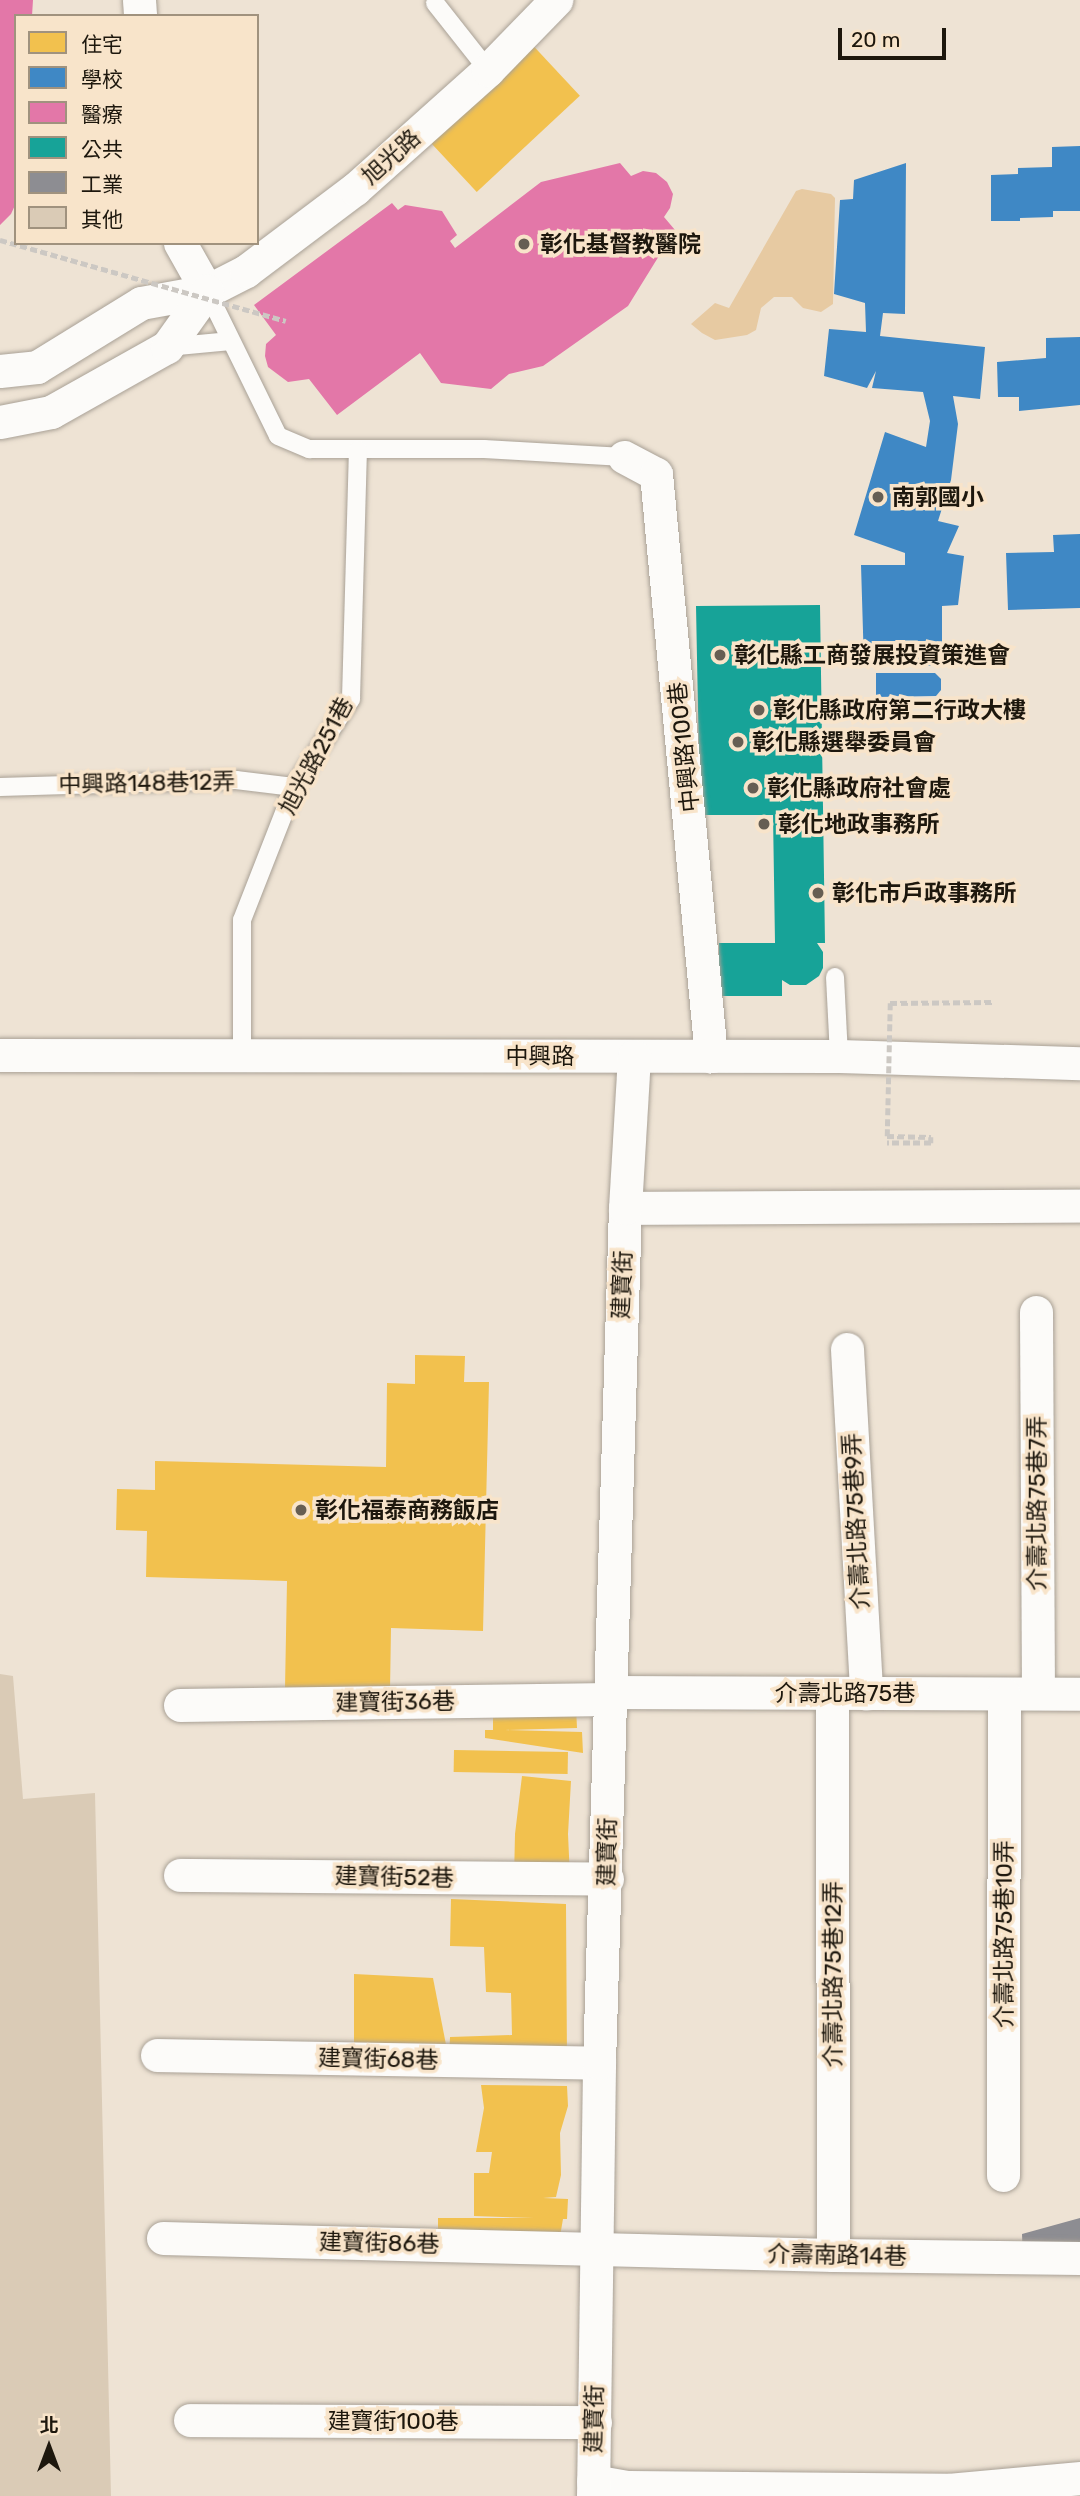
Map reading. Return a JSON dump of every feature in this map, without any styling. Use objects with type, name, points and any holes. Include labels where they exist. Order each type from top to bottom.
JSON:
[{"type":"street","name":"旭光路","points":[[0,371],[37,367],[141,303],[206,291],[246,271],[355,189],[488,70],[556,0]]},
{"type":"street","points":[[181,245],[206,291]]},
{"type":"street","name":"旭光路","points":[[0,422],[51,412],[167,347],[206,291]]},
{"type":"street","name":"中興路100巷","points":[[624,457],[656,474],[711,1056]]},
{"type":"street","name":"中興路","points":[[0,1055],[839,1056],[1080,1063]]},
{"type":"street","name":"建寶街","points":[[593,2489],[594,2249],[599,2063],[607,1879],[625,1208],[634,1056]]},
{"type":"street","points":[[625,1208],[1080,1206]]},
{"type":"street","name":"介壽北路75巷7弄","points":[[1036,1312],[1038,1693]]},
{"type":"street","name":"介壽北路75巷9弄","points":[[846,1349],[866,1693]]},
{"type":"street","name":"介壽北路75巷12弄","points":[[832,1693],[833,2255]]},
{"type":"street","name":"介壽北路75巷10弄","points":[[1003,2175],[1004,1694]]},
{"type":"street","name":"介壽北路75巷","points":[[610,1695],[1080,1694]]},
{"type":"street","name":"建寶街36巷","points":[[180,1705],[610,1695]]},
{"type":"street","name":"建寶街52巷","points":[[180,1875],[607,1879]]},
{"type":"street","name":"建寶街68巷","points":[[157,2055],[599,2063]]},
{"type":"street","name":"建寶街86巷","points":[[163,2238],[594,2249]]},
{"type":"street","name":"介壽南路14巷","points":[[594,2249],[1080,2258]]},
{"type":"street","name":"建寶街100巷","points":[[191,2420],[595,2422]]},
{"type":"street","points":[[593,2489],[628,2487],[783,2493],[948,2490],[1080,2478]]},
{"type":"lane","points":[[435,3],[488,70]]},
{"type":"lane","points":[[206,291],[278,436],[309,449],[484,449],[624,457]]},
{"type":"lane","points":[[167,347],[231,341]]},
{"type":"lane","name":"旭光路251巷","points":[[243,1056],[242,920],[295,787],[351,699],[358,450]]},
{"type":"lane","name":"中興路148巷12弄","points":[[0,787],[236,780],[295,787]]},
{"type":"lane","points":[[835,978],[839,1056]]},
{"type":"path","points":[[18,245],[286,321]]},
{"type":"path","points":[[887,1143],[931,1143],[931,1137],[887,1136],[890,1003],[994,1002]]},
{"type":"shaded area","points":[[802,189],[831,194],[835,198],[833,304],[821,312],[803,308],[792,297],[774,297],[761,308],[756,330],[747,335],[715,340],[702,333],[691,324],[715,303],[729,308],[796,191]]},
{"type":"building: 住宅","points":[[526,38],[580,96],[477,192],[423,134]]},
{"type":"building: 住宅","name":"彰化福泰商務飯店","points":[[415,1355],[465,1356],[464,1382],[489,1382],[483,1631],[391,1628],[390,1691],[285,1688],[287,1581],[146,1577],[147,1531],[116,1530],[117,1489],[155,1490],[155,1461],[386,1467],[387,1383],[415,1384]]},
{"type":"building: 住宅","points":[[493,1705],[576,1707],[577,1728],[505,1730],[582,1732],[583,1753],[485,1738],[485,1730],[493,1730]]},
{"type":"building: 住宅","points":[[454,1750],[568,1752],[568,1774],[454,1772]]},
{"type":"building: 住宅","points":[[522,1776],[571,1781],[568,1834],[570,1878],[514,1878],[515,1834]]},
{"type":"building: 住宅","points":[[451,1899],[566,1904],[567,2062],[449,2060],[450,2037],[512,2035],[511,1993],[486,1992],[484,1947],[450,1946]]},
{"type":"building: 住宅","points":[[354,1974],[433,1978],[449,2060],[354,2058]]},
{"type":"building: 住宅","points":[[481,2085],[567,2086],[568,2106],[560,2133],[561,2175],[556,2197],[543,2198],[568,2199],[567,2219],[563,2219],[558,2248],[438,2245],[438,2218],[534,2218],[474,2216],[474,2173],[489,2173],[492,2152],[476,2152],[484,2108]]},
{"type":"building: 學校","points":[[1080,146],[1080,211],[1053,211],[1053,217],[1020,218],[1020,221],[991,221],[991,175],[1018,174],[1018,168],[1052,167],[1052,147]]},
{"type":"building: 學校","points":[[906,163],[905,314],[883,313],[880,336],[985,347],[980,399],[953,396],[958,424],[951,480],[938,521],[959,526],[947,553],[964,556],[958,605],[942,606],[942,666],[864,665],[861,565],[905,565],[905,553],[854,535],[885,432],[926,447],[930,421],[923,392],[872,388],[876,371],[867,388],[824,376],[829,329],[866,332],[865,303],[834,294],[840,200],[853,199],[854,180]]},
{"type":"building: 學校","points":[[1080,337],[1080,405],[1019,411],[1019,397],[998,397],[997,362],[1046,358],[1046,338]]},
{"type":"building: 學校","points":[[1080,534],[1080,608],[1008,610],[1006,553],[1054,552],[1053,535]]},
{"type":"building: 學校","points":[[876,673],[935,673],[941,679],[941,690],[936,696],[876,697]]},
{"type":"building: 醫療","points":[[0,0],[33,0],[32,14],[14,14],[14,207],[0,225]]},
{"type":"building: 醫療","points":[[620,163],[631,176],[643,171],[656,173],[667,182],[673,194],[670,208],[664,217],[675,230],[628,306],[543,366],[509,374],[491,389],[441,383],[420,353],[337,415],[309,379],[288,382],[268,367],[266,344],[276,335],[254,305],[392,203],[398,210],[405,205],[442,211],[457,235],[450,241],[455,248],[541,182]]},
{"type":"building: 公共","name":"彰化縣政府第二行政大樓","points":[[820,605],[825,943],[817,943],[823,952],[823,968],[819,976],[806,985],[790,985],[782,980],[782,996],[719,996],[719,943],[775,943],[773,815],[700,815],[696,606]]},
{"type":"building: 工業","points":[[1080,2218],[1080,2258],[1023,2258],[1022,2234]]},
{"type":"building: 其他","points":[[0,1674],[13,1676],[23,1799],[95,1793],[111,2496],[0,2496]]},
{"type":"place","name":"彰化基督教醫院","points":[[524,244]]},
{"type":"place","name":"南郭國小","points":[[878,497]]},
{"type":"place","name":"彰化縣工商發展投資策進會","points":[[720,655]]},
{"type":"place","name":"彰化縣政府第二行政大樓","points":[[759,710]]},
{"type":"place","name":"彰化縣選舉委員會","points":[[738,742]]},
{"type":"place","name":"彰化縣政府社會處","points":[[753,788]]},
{"type":"place","name":"彰化地政事務所","points":[[764,824]]},
{"type":"place","name":"彰化市戶政事務所","points":[[818,893]]},
{"type":"place","name":"彰化福泰商務飯店","points":[[301,1510]]}]
